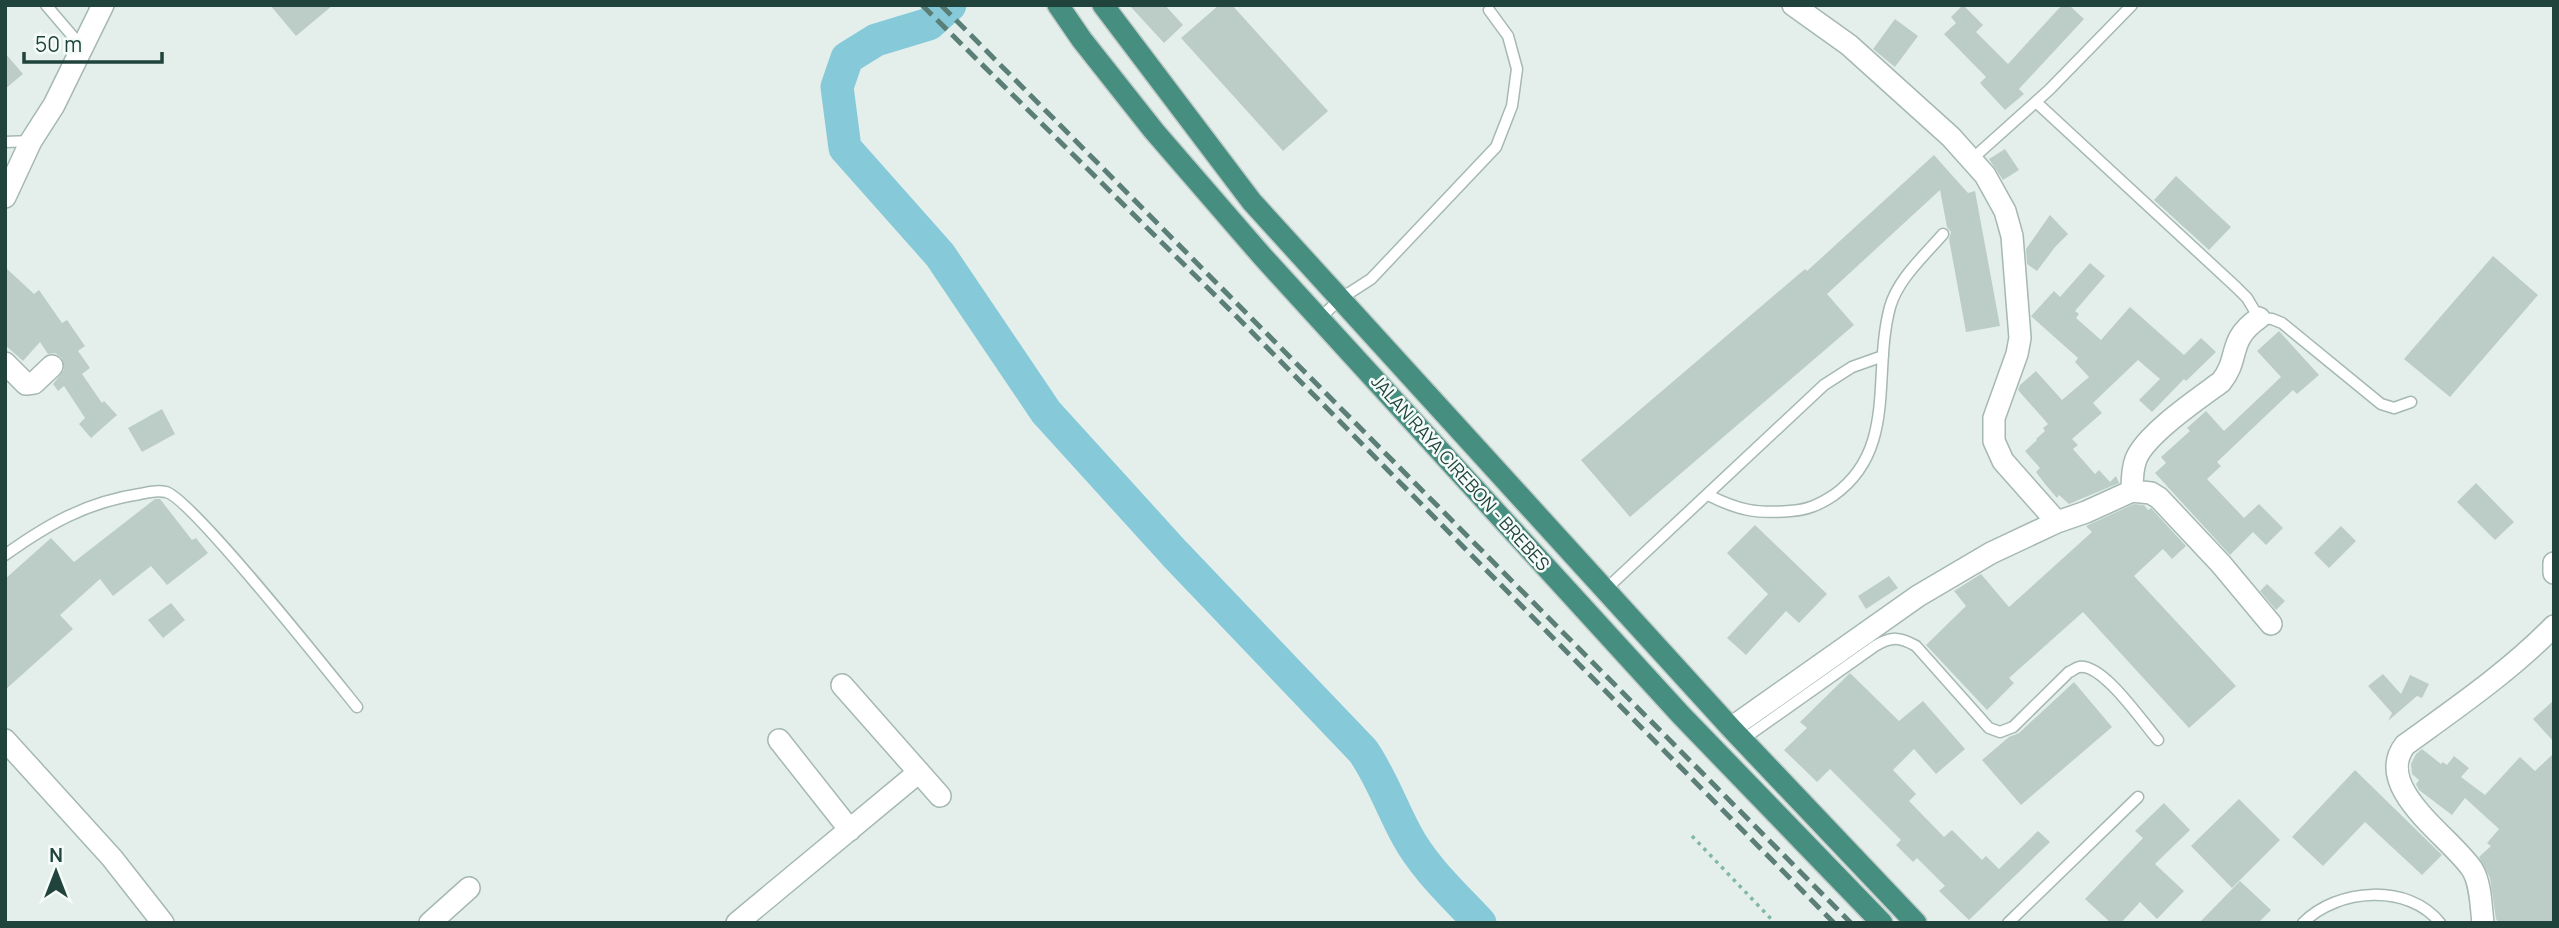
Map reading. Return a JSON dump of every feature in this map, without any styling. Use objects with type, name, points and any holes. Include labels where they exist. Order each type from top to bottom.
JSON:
[{"type":"highway","name":"JALAN RAYA CIREBON - BREBES","points":[[1058,5],[1082,40],[1154,131],[1320,318],[1681,715],[1882,923]]},
{"type":"highway","name":"JALAN RAYA CIREBON - BREBES","points":[[1103,5],[1252,202],[1736,734],[1916,923]]},
{"type":"street","points":[[5,197],[31,141],[54,105],[103,5]]},
{"type":"street","points":[[1804,9],[1884,74],[1951,137],[1985,175],[2009,221],[2018,289],[2019,345],[2011,375],[1997,409],[1994,441],[2003,461],[2057,522]]},
{"type":"street","points":[[2132,491],[2133,471],[2139,453],[2157,432],[2221,382],[2228,373],[2236,343],[2244,330],[2259,318]]},
{"type":"street","points":[[5,363],[26,384],[34,383],[52,366]]},
{"type":"street","points":[[1736,734],[1918,596],[1991,553],[2132,491],[2151,493],[2159,498],[2272,624]]},
{"type":"street","points":[[2554,562],[2554,573]]},
{"type":"street","points":[[2483,923],[2474,873],[2405,793],[2397,775],[2398,758],[2405,745],[2475,694],[2554,626]]},
{"type":"street","points":[[842,685],[940,796]]},
{"type":"street","points":[[5,740],[112,858],[163,923]]},
{"type":"street","points":[[779,740],[850,830]]},
{"type":"street","points":[[737,923],[919,772]]},
{"type":"street","points":[[438,920],[469,888]]},
{"type":"lane","points":[[46,5],[81,46]]},
{"type":"lane","points":[[1972,159],[2036,102],[2132,5]]},
{"type":"lane","points":[[1320,318],[1340,299],[1371,279],[1496,147],[1512,106],[1517,69],[1508,36],[1489,10]]},
{"type":"lane","points":[[2036,102],[2248,298],[2259,318],[2282,323],[2381,404],[2394,408],[2412,402]]},
{"type":"lane","points":[[5,142],[31,141]]},
{"type":"lane","points":[[1708,495],[1733,508],[1776,513],[1809,509],[1840,490],[1859,471],[1869,454],[1878,414],[1887,324],[1894,295],[1943,234]]},
{"type":"lane","points":[[1605,590],[1824,386],[1852,367],[1883,356]]},
{"type":"lane","points":[[5,555],[43,528],[117,497],[159,491],[173,494],[208,529],[357,707]]},
{"type":"lane","points":[[1736,734],[1875,646],[1887,639],[1901,637],[1916,646],[1989,728],[2000,732],[2013,727],[2069,672],[2080,667],[2091,669],[2105,678],[2158,740]]},
{"type":"lane","points":[[2008,923],[2138,797]]},
{"type":"lane","points":[[2303,923],[2312,914],[2335,903],[2354,897],[2385,895],[2409,900],[2431,911],[2440,923]]},
{"type":"path","points":[[1692,836],[1775,923]]},
{"type":"building","points":[[270,5],[333,5],[296,36]]},
{"type":"building","points":[[1129,5],[1165,5],[1183,25],[1164,43]]},
{"type":"building","points":[[1219,5],[1232,5],[1328,111],[1283,151],[1181,38]]},
{"type":"building","points":[[1963,5],[1983,25],[1976,32],[2008,64],[2062,5],[2069,5],[2084,19],[2019,89],[2024,94],[2005,110],[1980,83],[1986,77],[1944,34],[1956,23],[1951,17]]},
{"type":"building","points":[[1895,19],[1918,36],[1895,67],[1873,49]]},
{"type":"building","points":[[5,53],[23,74],[5,89]]},
{"type":"building","points":[[2005,149],[2019,170],[2003,180],[1989,159]]},
{"type":"building","points":[[1934,155],[1968,193],[1975,191],[2000,326],[1966,332],[1949,239],[1951,232],[1947,227],[1940,190],[1827,294],[1854,325],[1630,517],[1581,460],[1805,269],[1807,271]]},
{"type":"building","points":[[2176,176],[2231,227],[2209,250],[2154,200]]},
{"type":"building","points":[[2050,215],[2068,234],[2037,271],[2027,264],[2026,249]]},
{"type":"building","points":[[2493,256],[2538,295],[2450,397],[2404,359]]},
{"type":"building","points":[[2090,263],[2105,276],[2075,311],[2079,314],[2076,318],[2101,340],[2130,307],[2184,355],[2201,338],[2216,352],[2186,381],[2184,379],[2152,412],[2139,400],[2160,379],[2138,360],[2093,403],[2102,413],[2072,439],[2078,445],[2073,449],[2095,474],[2099,470],[2110,482],[2116,476],[2119,483],[2069,504],[2059,495],[2057,498],[2045,484],[2036,472],[2040,468],[2025,451],[2045,431],[2043,428],[2048,424],[2018,390],[2036,371],[2062,400],[2089,377],[2075,362],[2078,358],[2031,316],[2054,291],[2060,297]]},
{"type":"building","points":[[5,267],[34,294],[39,290],[62,323],[67,320],[85,346],[78,351],[90,368],[82,374],[102,403],[104,401],[117,415],[91,438],[79,424],[85,418],[64,386],[58,391],[53,384],[64,370],[62,358],[55,353],[48,354],[40,342],[23,361],[5,345]]},
{"type":"building","points":[[2279,331],[2319,375],[2297,394],[2293,390],[2217,462],[2221,466],[2207,479],[2244,518],[2259,504],[2283,528],[2266,545],[2253,532],[2230,555],[2155,473],[2166,463],[2161,457],[2190,431],[2187,428],[2206,411],[2224,431],[2281,377],[2257,351]]},
{"type":"building","points":[[162,409],[175,434],[142,452],[128,428]]},
{"type":"building","points":[[2476,483],[2514,522],[2495,540],[2457,502]]},
{"type":"building","points":[[155,499],[160,499],[192,540],[196,538],[208,553],[167,585],[151,566],[113,596],[100,579],[60,615],[73,629],[5,690],[5,579],[51,538],[74,562]]},
{"type":"building","points":[[2134,504],[2144,505],[2148,510],[2151,508],[2186,546],[2172,559],[2163,549],[2134,576],[2236,686],[2189,728],[2083,612],[2009,678],[2014,683],[1987,710],[1926,645],[1966,606],[1954,591],[1981,574],[2009,607],[2092,532],[2086,526]]},
{"type":"building","points":[[1755,525],[1827,594],[1799,623],[1786,611],[1746,655],[1727,638],[1768,594],[1727,553]]},
{"type":"building","points":[[2341,526],[2356,541],[2329,568],[2314,553]]},
{"type":"building","points":[[1889,576],[1898,588],[1866,609],[1858,596]]},
{"type":"building","points":[[2267,584],[2285,601],[2276,610],[2260,591]]},
{"type":"building","points":[[171,603],[185,620],[163,638],[148,620]]},
{"type":"building","points":[[1850,673],[1899,721],[1923,701],[1965,749],[1936,774],[1914,749],[1893,770],[1916,794],[1909,801],[1944,837],[1952,830],[1982,860],[1986,856],[1999,869],[2038,831],[2050,842],[1969,920],[1939,891],[1945,886],[1917,858],[1913,862],[1896,845],[1901,840],[1830,769],[1817,782],[1784,750],[1807,728],[1800,722]]},
{"type":"building","points":[[2383,674],[2401,694],[2410,675],[2429,684],[2422,698],[2417,696],[2388,721],[2392,713],[2368,686]]},
{"type":"building","points":[[2074,682],[2112,727],[2021,805],[1982,760],[2009,737],[2019,733]]},
{"type":"building","points":[[2554,700],[2554,742],[2533,719]]},
{"type":"building","points":[[2422,749],[2441,764],[2443,762],[2447,765],[2454,756],[2469,768],[2461,777],[2485,795],[2520,757],[2535,771],[2554,753],[2554,923],[2499,923],[2496,919],[2490,878],[2479,857],[2491,846],[2487,843],[2499,829],[2465,798],[2452,815],[2419,790],[2416,784],[2419,780],[2412,774],[2411,764]]},
{"type":"building","points":[[2355,770],[2442,855],[2422,875],[2365,822],[2323,866],[2292,837]]},
{"type":"building","points":[[2239,799],[2280,840],[2232,888],[2191,846]]},
{"type":"building","points":[[2164,803],[2190,830],[2155,864],[2184,891],[2157,919],[2140,902],[2121,923],[2111,923],[2085,899],[2143,838],[2135,831]]},
{"type":"building","points":[[2240,881],[2271,910],[2258,923],[2199,923]]},
{"type":"waterway","points":[[950,5],[929,24],[876,40],[847,58],[837,87],[845,148],[940,255],[1046,412],[1175,554],[1363,751],[1413,846],[1440,881],[1480,923]]},
{"type":"railway","points":[[922,5],[1233,313],[1834,923]]},
{"type":"railway","points":[[941,5],[1851,923]]}]
